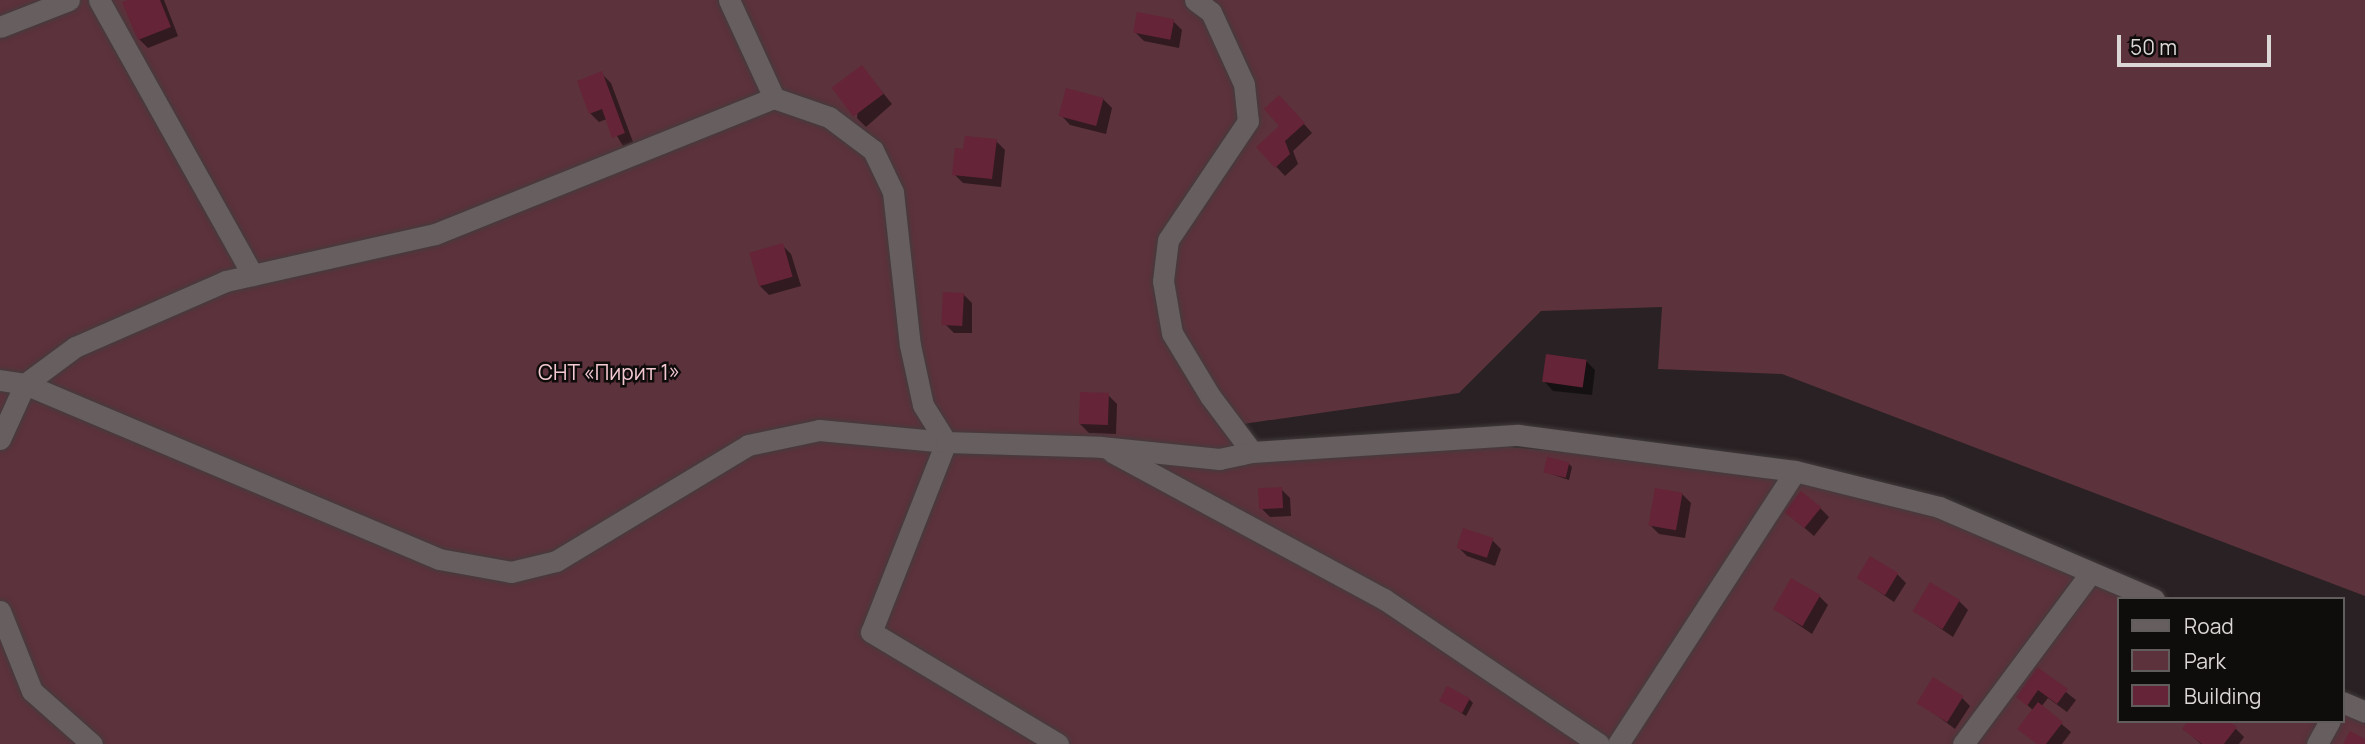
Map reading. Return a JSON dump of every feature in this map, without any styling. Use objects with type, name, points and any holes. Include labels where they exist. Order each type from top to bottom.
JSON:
[{"type":"street","points":[[0,27],[69,0]]},
{"type":"street","points":[[99,0],[253,275]]},
{"type":"street","points":[[729,0],[774,98]]},
{"type":"street","points":[[1195,0],[1211,12],[1244,84],[1248,121],[1168,240],[1163,281],[1172,333],[1210,396],[1252,452]]},
{"type":"street","points":[[0,439],[25,384],[75,347],[226,281],[435,234],[774,98],[830,117],[873,150],[894,192],[910,345],[923,405],[946,442]]},
{"type":"street","points":[[0,380],[25,384],[439,559],[511,572],[556,561],[748,445],[819,430],[946,442],[1101,447],[1219,459],[1252,452],[1518,435],[1795,471],[1938,507],[2149,597]]},
{"type":"street","points":[[946,442],[871,632],[1058,744]]},
{"type":"street","points":[[1101,447],[1384,598],[1599,744]]},
{"type":"street","points":[[1618,744],[1795,471]]},
{"type":"street","points":[[1963,744],[2091,572]]},
{"type":"street","points":[[0,611],[32,691],[92,744]]},
{"type":"street","points":[[2344,703],[2365,712]]},
{"type":"street","points":[[2317,744],[2329,723]]},
{"type":"green space","name":"СНТ «Пирит 1»","points":[[0,0],[2365,0],[2365,596],[1782,374],[1658,369],[1662,307],[1541,311],[1459,393],[1243,424],[1253,455],[1474,444],[1767,469],[1944,515],[2128,597],[2116,597],[2116,723],[2344,723],[2344,713],[2365,724],[2365,744],[0,744]]},
{"type":"building","points":[[160,0],[171,27],[138,40],[122,2]]},
{"type":"building","points":[[1137,12],[1174,19],[1170,40],[1133,33]]},
{"type":"building","points":[[862,65],[884,94],[853,117],[832,88]]},
{"type":"building","points":[[602,71],[625,133],[612,138],[602,109],[589,114],[577,81]]},
{"type":"building","points":[[1066,88],[1104,98],[1096,126],[1058,116]]},
{"type":"building","points":[[1279,95],[1305,123],[1285,141],[1290,154],[1275,168],[1256,147],[1279,126],[1264,109]]},
{"type":"building","points":[[965,136],[997,139],[992,179],[952,175],[955,148],[963,149]]},
{"type":"building","points":[[783,243],[793,277],[759,286],[749,253]]},
{"type":"building","points":[[943,292],[964,293],[962,326],[941,325]]},
{"type":"building","points":[[1546,354],[1587,360],[1583,387],[1542,382]]},
{"type":"building","points":[[1080,392],[1109,393],[1108,425],[1079,424]]},
{"type":"building","points":[[1547,457],[1569,462],[1566,478],[1543,473]]},
{"type":"building","points":[[1282,487],[1283,508],[1259,509],[1258,488]]},
{"type":"building","points":[[1655,488],[1683,493],[1676,530],[1648,525]]},
{"type":"building","points":[[1801,491],[1821,507],[1804,528],[1784,512]]},
{"type":"building","points":[[1463,528],[1493,538],[1487,558],[1457,548]]},
{"type":"building","points":[[1870,556],[1898,573],[1885,595],[1857,578]]},
{"type":"building","points":[[1791,578],[1820,595],[1802,626],[1773,609]]},
{"type":"building","points":[[1930,582],[1960,600],[1942,629],[1912,611]]},
{"type":"building","points":[[2037,667],[2068,689],[2057,704],[2038,690],[2027,706],[2016,697]]},
{"type":"building","points":[[1933,677],[1964,696],[1947,722],[1917,703]]},
{"type":"building","points":[[1447,686],[1470,698],[1462,713],[1439,701]]},
{"type":"building","points":[[2038,702],[2063,722],[2046,744],[2037,744],[2017,729]]},
{"type":"building","points":[[2186,723],[2232,723],[2237,727],[2224,744],[2202,744],[2182,729]]},
{"type":"building","points":[[2350,731],[2365,739],[2365,744],[2343,744]]}]
